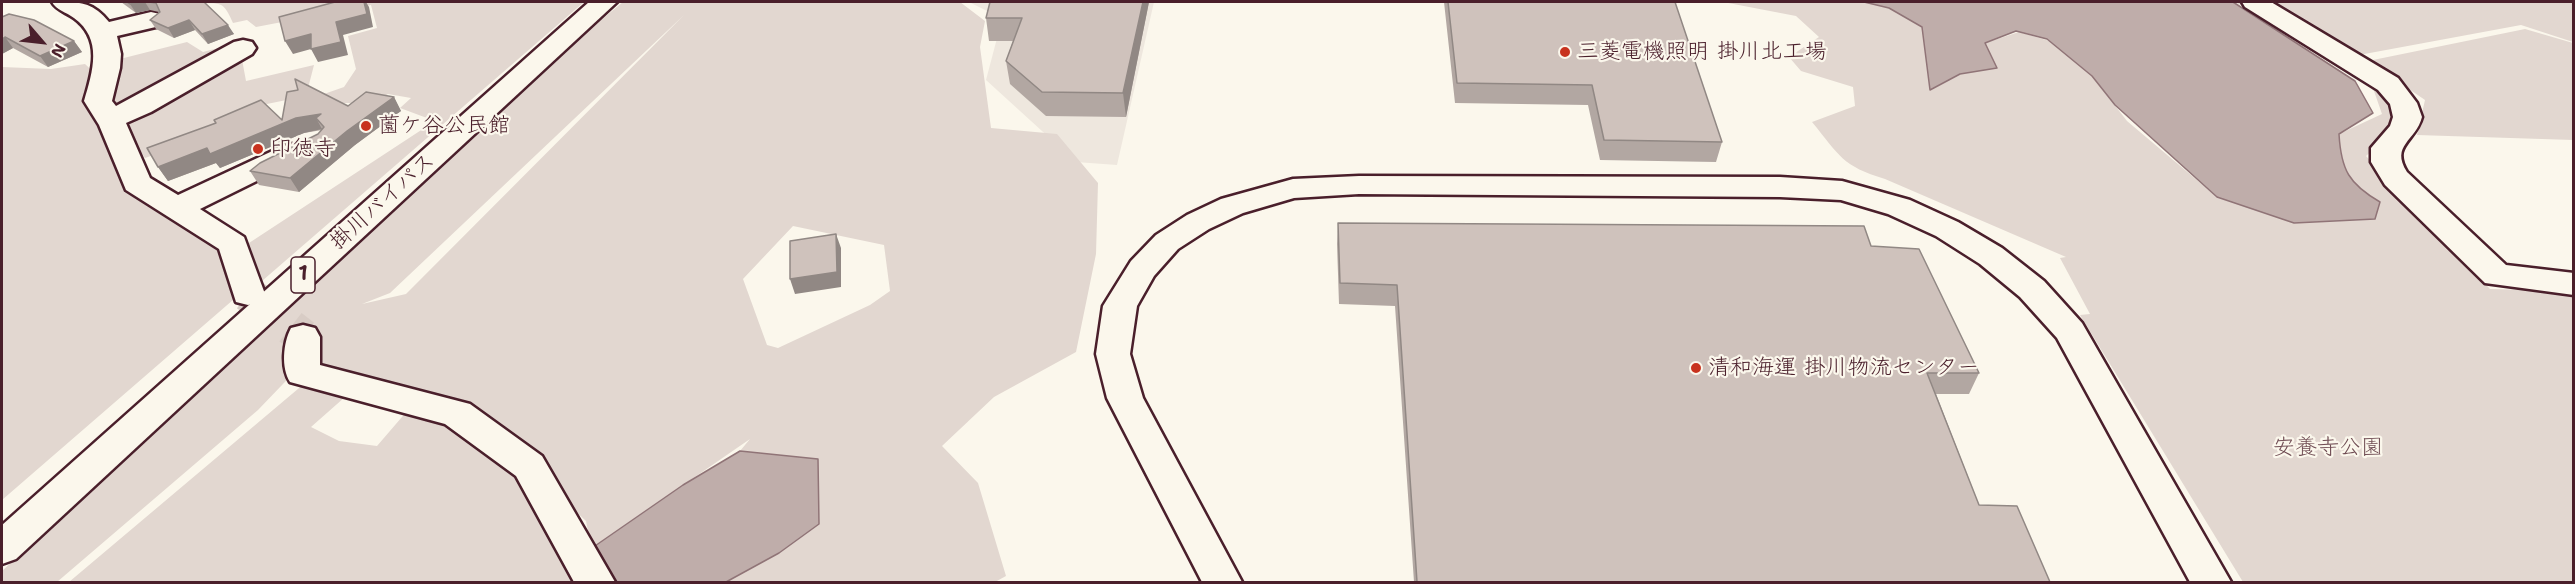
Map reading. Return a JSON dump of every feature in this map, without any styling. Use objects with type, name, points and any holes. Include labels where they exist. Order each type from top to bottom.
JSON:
[{"type":"main road","name":"掛川バイパス","points":[[2,548],[604,2]]},
{"type":"main road","points":[[2254,2],[2388,84],[2403,101],[2409,112],[2406,126],[2386,148],[2386,162],[2396,178],[2420,203],[2497,275],[2574,284]]},
{"type":"main road","points":[[79,4],[99,25],[106,41],[109,68],[98,101],[110,119],[137,183],[233,244],[248,294]]},
{"type":"main road","points":[[102,32],[151,20]]},
{"type":"main road","points":[[110,119],[141,106],[243,48]]},
{"type":"main road","points":[[177,208],[315,141]]},
{"type":"main road","points":[[1222,582],[1125,398],[1113,354],[1120,306],[1142,269],[1167,242],[1198,222],[1232,206],[1293,189],[1359,185],[1780,187],[1842,191],[1899,207],[1947,229],[1991,256],[2032,289],[2070,331],[2211,582]]},
{"type":"main road","points":[[303,337],[302,373],[457,414],[529,466],[595,582]]},
{"type":"shaded area","points":[[969,2],[1154,2],[1117,165],[1076,162],[986,80],[1001,23],[993,14]]},
{"type":"shaded area","points":[[1864,2],[2233,2],[2355,81],[2373,113],[2339,134],[2340,147],[2345,167],[2354,182],[2380,202],[2375,219],[2294,223],[2217,197],[2115,105],[2092,76],[2047,39],[2016,31],[1985,43],[1997,68],[1960,74],[1930,90],[1922,27],[1889,8]]},
{"type":"shaded area","points":[[740,451],[818,459],[819,524],[779,553],[726,582],[606,582],[592,548],[683,485]]},
{"type":"green space","points":[[195,2],[584,2],[262,281],[249,243],[435,121],[400,108],[411,98],[388,94],[372,103],[332,103],[324,94],[344,87],[356,69],[348,36],[377,28],[371,5],[256,27],[247,20],[233,23],[226,10],[220,5],[196,4]]},
{"type":"green space","points":[[623,2],[960,2],[985,21],[980,47],[991,128],[1057,134],[1098,183],[1096,254],[1076,352],[994,397],[942,446],[978,483],[1006,576],[995,582],[726,582],[779,553],[818,459],[740,451],[750,439],[592,548],[618,582],[69,582],[305,383],[345,397],[311,427],[339,441],[377,446],[408,410],[302,373],[306,360],[258,410],[57,582],[2,582],[2,571],[547,64]],"holes":[[[684,15],[406,294],[362,304],[390,293]],[[793,226],[884,245],[890,291],[870,305],[778,348],[767,345],[743,279]],[[537,475],[586,521],[591,546]]]},
{"type":"green space","name":"安養寺公園","points":[[1723,2],[1864,2],[1889,8],[1922,27],[1931,90],[1960,74],[1997,68],[1985,43],[2019,32],[2053,42],[2092,76],[2127,121],[2217,197],[2294,223],[2375,219],[2341,162],[2339,134],[2382,114],[2374,91],[2344,65],[2235,2],[2247,2],[2364,72],[2398,113],[2386,138],[2366,156],[2490,289],[2573,291],[2573,582],[2243,582],[2080,315],[2090,314],[2060,258],[2066,257],[1850,164],[1836,152],[1812,122],[1855,106],[1853,87],[1801,71],[1789,57],[1819,37],[1796,16]]},
{"type":"green space","points":[[2274,2],[2570,2],[2573,3],[2573,42],[2521,25],[2359,55]]},
{"type":"green space","points":[[2525,29],[2573,43],[2573,140],[2417,135],[2425,100],[2368,61]]},
{"type":"green space","points":[[187,42],[203,52],[234,44],[113,125],[109,67],[116,60]]},
{"type":"green space","points":[[241,54],[246,81],[314,65],[306,96],[262,105],[202,138],[145,158],[121,125]]},
{"type":"green space","points":[[85,64],[101,79],[137,183],[229,247],[241,293],[2,500],[2,67],[51,69]]},
{"type":"building","points":[[149,2],[204,2],[228,25],[202,34],[189,20],[168,28],[150,20],[160,12],[156,3]]},
{"type":"building","points":[[335,2],[364,2],[367,14],[336,22],[341,42],[311,49],[311,34],[285,41],[279,17]]},
{"type":"building","points":[[990,2],[1143,2],[1123,93],[1042,92],[1006,61],[1022,18],[986,18]]},
{"type":"building","name":"三菱電機照明 掛川北工場","points":[[1448,2],[1675,2],[1722,142],[1604,140],[1592,85],[1457,83]]},
{"type":"building","points":[[9,14],[34,20],[74,41],[40,56],[5,37],[2,39],[2,17]]},
{"type":"building","points":[[295,79],[348,106],[366,92],[394,97],[347,131],[290,178],[250,171],[260,163],[318,134],[324,127],[316,118],[321,114],[296,118],[210,154],[207,148],[158,167],[147,148],[216,123],[214,120],[261,100],[282,120],[287,92],[298,90]]},
{"type":"building","points":[[1338,223],[1864,226],[1871,246],[1919,249],[1979,373],[1927,373],[1979,505],[2017,506],[2050,582],[1417,582],[1397,285],[1340,283]]},
{"type":"building","points":[[836,234],[837,272],[790,279],[790,241]]},
{"type":"tunnel","points":[[248,294],[303,337]]},
{"type":"place","name":"三菱電機照明 掛川北工場","points":[[1565,52]]},
{"type":"place","name":"薗ケ谷公民館","points":[[366,126]]},
{"type":"place","name":"印徳寺","points":[[258,149]]},
{"type":"place","name":"清和海運 掛川物流センター","points":[[1696,368]]}]
